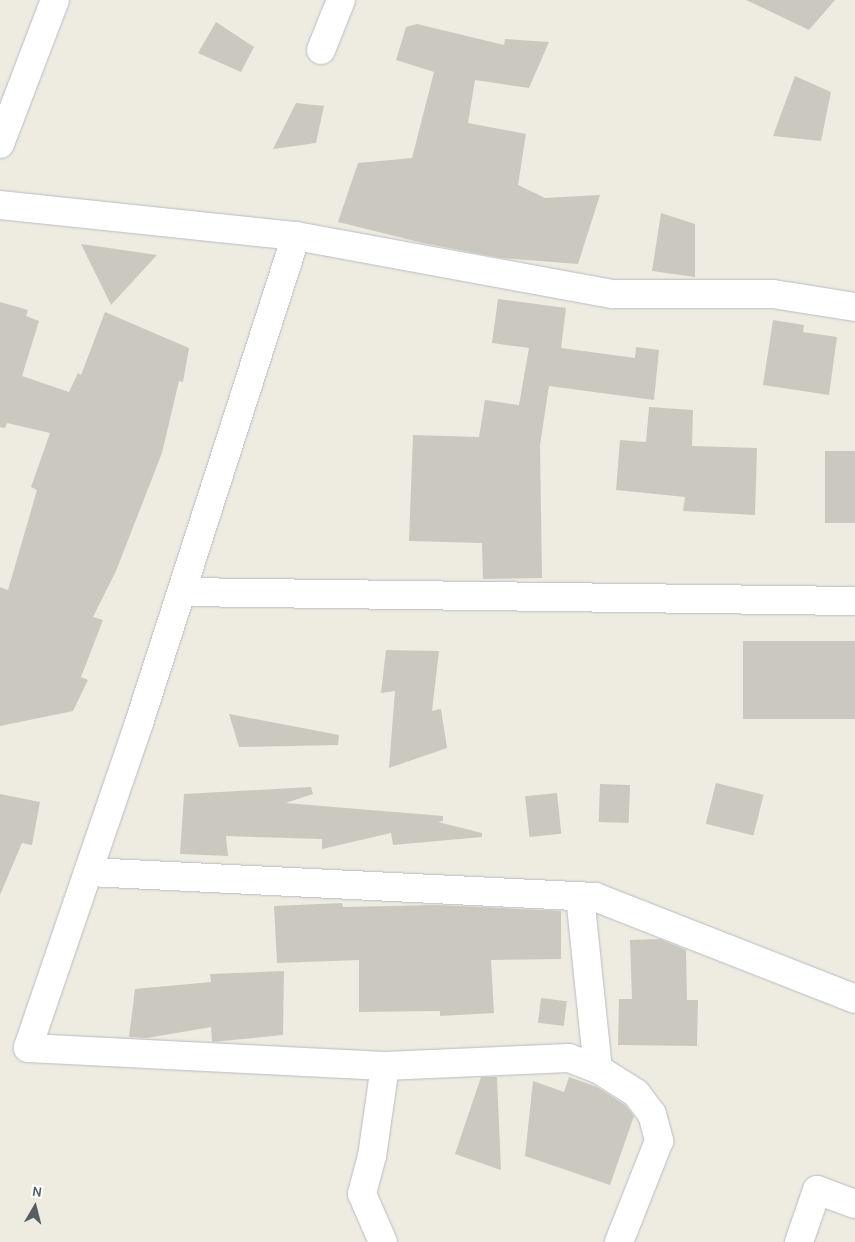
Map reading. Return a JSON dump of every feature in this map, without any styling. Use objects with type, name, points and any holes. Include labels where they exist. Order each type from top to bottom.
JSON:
[{"type":"street","points":[[0,144],[6,113],[55,0]]},
{"type":"street","points":[[322,50],[341,0]]},
{"type":"street","points":[[0,205],[296,236],[613,294],[773,294],[855,307]]},
{"type":"street","points":[[296,236],[182,592],[28,1048],[385,1066],[570,1058],[598,1069],[636,1093],[652,1114],[659,1141],[619,1242]]},
{"type":"street","points":[[182,592],[855,601]]},
{"type":"street","points":[[89,872],[595,896],[855,999]]},
{"type":"street","points":[[580,896],[598,1069]]},
{"type":"street","points":[[383,1242],[362,1194],[372,1156],[385,1066]]},
{"type":"street","points":[[799,1242],[817,1190],[855,1204]]},
{"type":"building","points":[[746,0],[835,0],[809,30]]},
{"type":"building","points":[[216,22],[254,47],[241,72],[198,53]]},
{"type":"building","points":[[417,24],[504,45],[505,39],[549,42],[529,88],[475,80],[468,123],[526,134],[518,185],[545,198],[600,195],[578,264],[501,258],[423,243],[338,222],[358,163],[412,158],[434,72],[396,60],[406,27]]},
{"type":"building","points":[[795,76],[831,92],[821,141],[773,136]]},
{"type":"building","points":[[296,103],[324,106],[316,143],[273,149]]},
{"type":"building","points":[[661,213],[695,224],[695,277],[652,271]]},
{"type":"building","points":[[81,244],[157,255],[111,305]]},
{"type":"building","points":[[498,299],[566,308],[561,348],[635,358],[636,347],[659,350],[654,400],[549,386],[540,445],[542,578],[483,579],[482,543],[409,541],[413,435],[479,437],[485,400],[519,405],[529,348],[492,343]]},
{"type":"building","points":[[0,302],[28,310],[26,316],[39,321],[22,376],[69,392],[78,373],[81,375],[105,312],[189,348],[183,382],[179,381],[162,453],[116,571],[93,617],[103,620],[81,677],[88,680],[73,711],[0,726],[0,587],[8,590],[37,490],[31,487],[50,433],[7,423],[5,428],[0,427]]},
{"type":"building","points":[[773,320],[804,325],[803,332],[837,337],[829,395],[763,385]]},
{"type":"building","points":[[649,407],[693,410],[692,446],[757,448],[755,515],[683,511],[685,497],[616,490],[620,440],[646,442]]},
{"type":"building","points":[[825,451],[855,451],[855,523],[825,523]]},
{"type":"building","points":[[743,641],[855,641],[855,719],[743,719]]},
{"type":"building","points":[[386,650],[439,651],[432,711],[441,709],[447,748],[389,768],[395,691],[381,693]]},
{"type":"building","points":[[229,714],[339,735],[338,745],[239,747]]},
{"type":"building","points":[[716,783],[764,795],[753,836],[706,824]]},
{"type":"building","points":[[600,784],[630,785],[629,823],[599,822]]},
{"type":"building","points":[[311,787],[313,794],[286,803],[443,816],[443,821],[438,822],[482,833],[482,837],[393,845],[391,833],[322,849],[322,839],[226,836],[228,856],[180,854],[184,794]]},
{"type":"building","points":[[557,793],[561,834],[529,837],[525,796]]},
{"type":"building","points":[[0,794],[40,802],[32,845],[22,843],[0,895]]},
{"type":"building","points":[[342,903],[343,907],[436,905],[561,911],[561,959],[491,960],[494,1013],[440,1016],[440,1011],[359,1012],[359,960],[277,963],[274,906]]},
{"type":"building","points":[[660,939],[686,950],[687,1000],[698,1000],[697,1046],[618,1045],[619,999],[632,999],[630,940]]},
{"type":"building","points":[[284,971],[283,1035],[212,1042],[211,1027],[147,1038],[129,1037],[135,989],[211,982],[210,974]]},
{"type":"building","points":[[541,998],[567,1001],[564,1026],[538,1023]]},
{"type":"building","points":[[481,1077],[497,1077],[501,1170],[455,1154]]},
{"type":"building","points":[[569,1077],[597,1087],[625,1105],[634,1116],[610,1185],[525,1156],[533,1081],[564,1092]]}]
